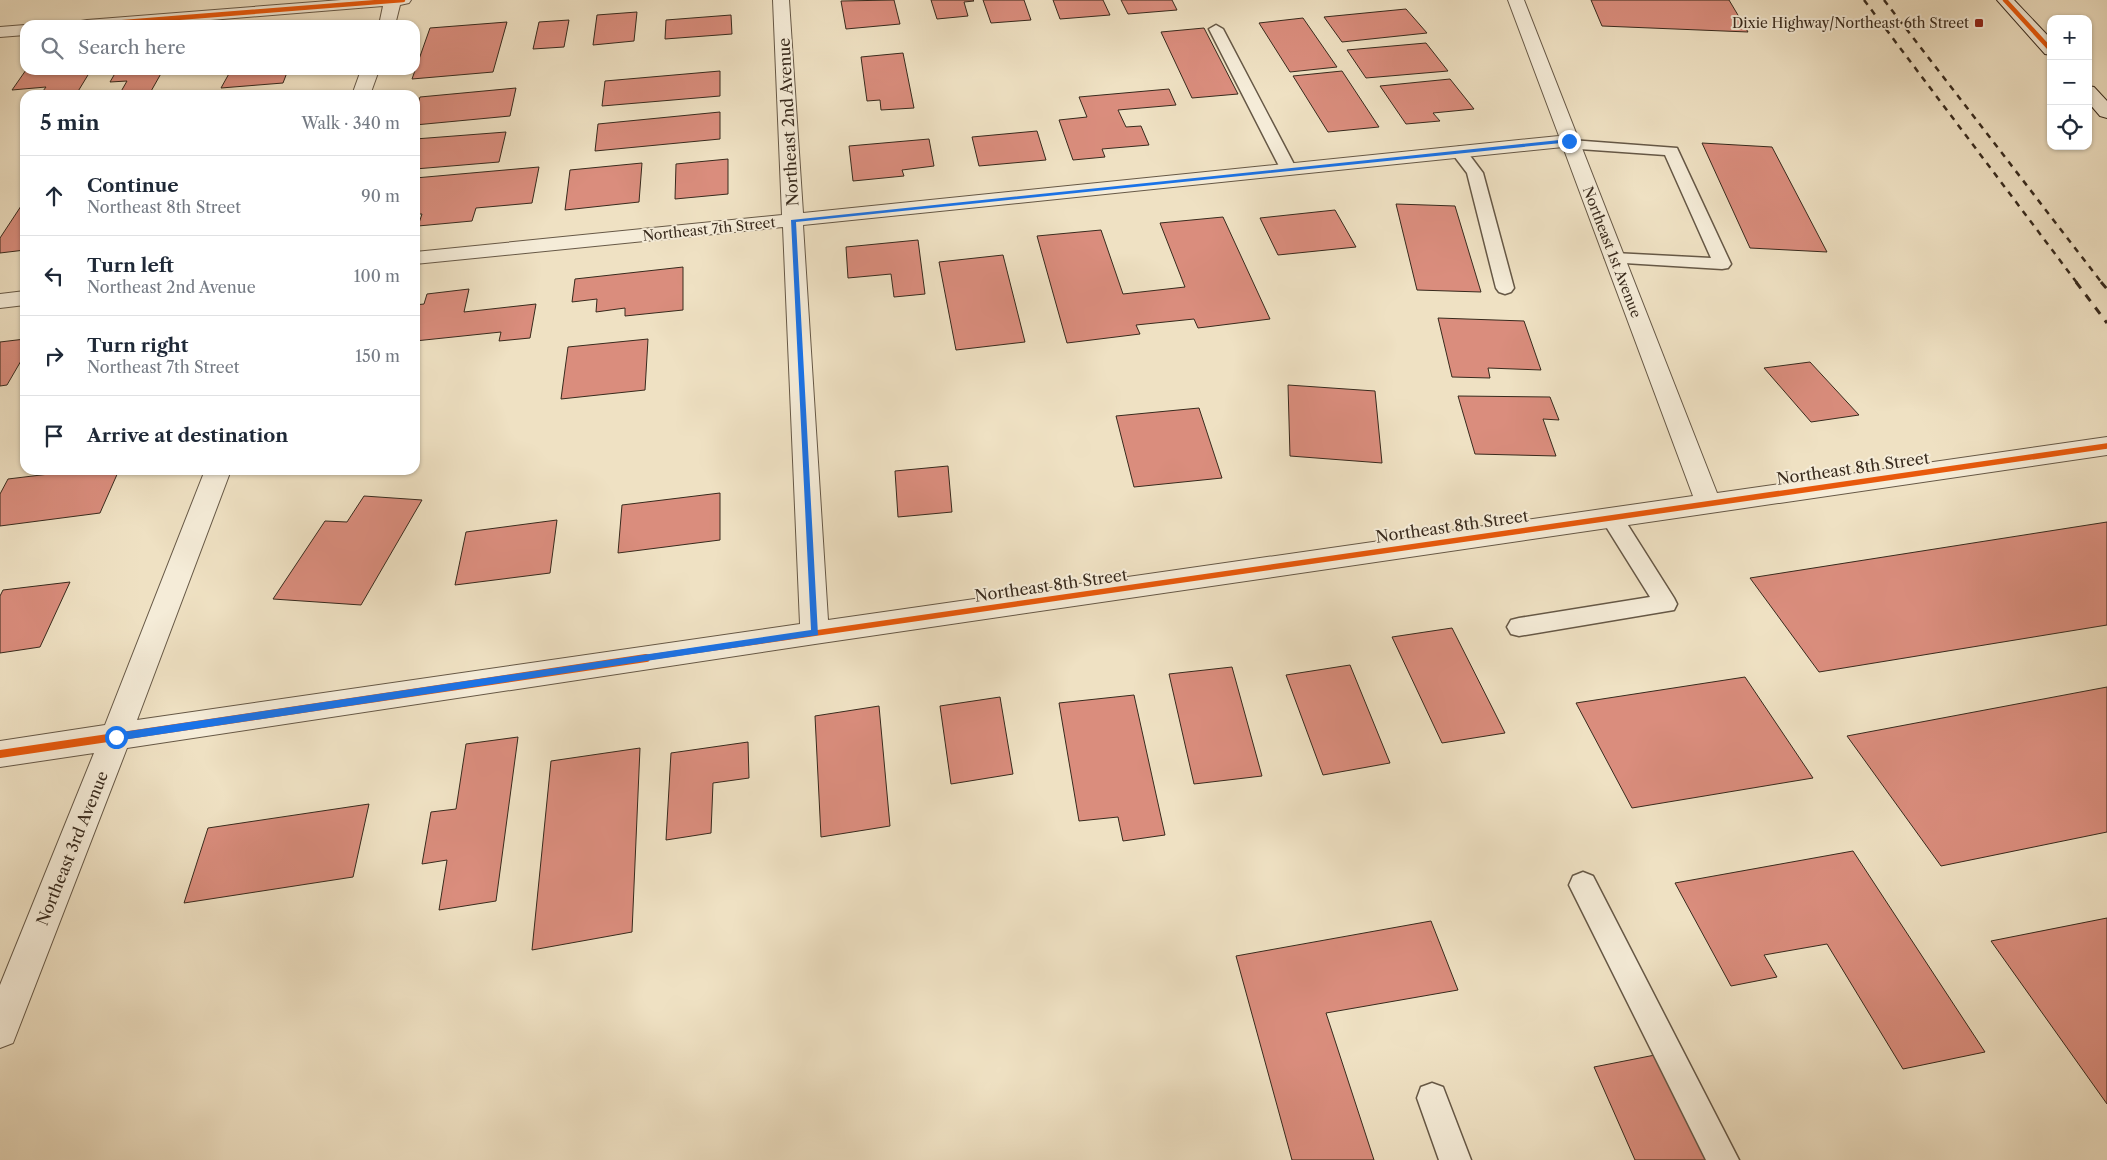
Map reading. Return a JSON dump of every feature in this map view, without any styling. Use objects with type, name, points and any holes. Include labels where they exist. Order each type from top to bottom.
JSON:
[{"type":"street","points":[[149,20],[398,0],[389,20]]},
{"type":"street","name":"Northeast 2nd Avenue","points":[[781,0],[815,633]]},
{"type":"street","name":"Northeast 1st Avenue","points":[[1516,0],[1708,503]]},
{"type":"street","points":[[2005,0],[2047,46]]},
{"type":"street","points":[[0,32],[20,30]]},
{"type":"street","points":[[363,90],[368,75]]},
{"type":"street","points":[[2092,95],[2107,112]]},
{"type":"street","name":"Northeast 7th Street","points":[[420,258],[1458,152],[1570,143]]},
{"type":"street","points":[[0,301],[20,299]]},
{"type":"street","name":"Northeast 8th Street","points":[[0,754],[815,633],[2107,446]]},
{"type":"street","name":"Northeast 3rd Avenue","points":[[0,1030],[116,737],[216,475]]},
{"type":"lane","points":[[1216,29],[1289,170]]},
{"type":"lane","points":[[1570,143],[1671,151],[1722,264],[1614,258]]},
{"type":"lane","points":[[1458,152],[1475,173],[1505,288]]},
{"type":"lane","points":[[1519,627],[1666,604],[1611,517]]},
{"type":"lane","points":[[1583,885],[1722,1160]]},
{"type":"lane","points":[[1432,1098],[1455,1160]]},
{"type":"building","points":[[894,0],[900,24],[846,29],[841,1]]},
{"type":"building","points":[[931,0],[974,1],[964,2],[968,16],[937,19]]},
{"type":"building","points":[[983,0],[1024,0],[1031,20],[991,23]]},
{"type":"building","points":[[1053,0],[1103,0],[1110,15],[1060,19]]},
{"type":"building","points":[[1121,0],[1172,0],[1177,10],[1128,14]]},
{"type":"building","points":[[1591,0],[1729,0],[1748,32],[1602,26]]},
{"type":"building","points":[[1406,9],[1427,33],[1342,42],[1324,17]]},
{"type":"building","points":[[637,12],[634,41],[593,45],[597,15]]},
{"type":"building","points":[[731,15],[732,34],[665,39],[666,20]]},
{"type":"building","points":[[1303,18],[1337,67],[1290,72],[1259,23]]},
{"type":"building","points":[[569,20],[564,47],[533,49],[539,22]]},
{"type":"building","points":[[507,22],[493,72],[412,79],[413,75],[420,75],[420,56],[430,28]]},
{"type":"building","points":[[1204,28],[1238,94],[1192,98],[1161,32]]},
{"type":"building","points":[[1426,43],[1448,71],[1366,78],[1347,50]]},
{"type":"building","points":[[903,53],[914,108],[881,110],[880,100],[867,101],[861,57]]},
{"type":"building","points":[[720,71],[720,96],[602,106],[605,81]]},
{"type":"building","points":[[1342,71],[1379,127],[1328,132],[1293,76]]},
{"type":"building","points":[[22,75],[88,75],[79,90],[44,90],[46,87],[12,90]]},
{"type":"building","points":[[114,75],[160,75],[152,90],[122,90],[127,81],[110,82]]},
{"type":"building","points":[[228,75],[286,75],[283,83],[221,88]]},
{"type":"building","points":[[1450,79],[1474,109],[1433,113],[1440,121],[1406,124],[1380,86]]},
{"type":"building","points":[[516,88],[510,116],[420,125],[420,97]]},
{"type":"building","points":[[1169,89],[1176,105],[1118,110],[1126,127],[1141,126],[1149,145],[1102,149],[1105,157],[1073,160],[1059,120],[1087,117],[1079,97]]},
{"type":"building","points":[[720,112],[720,139],[595,151],[598,124]]},
{"type":"building","points":[[1037,131],[1046,160],[979,166],[972,137]]},
{"type":"building","points":[[506,132],[499,162],[420,169],[420,139]]},
{"type":"building","points":[[929,139],[934,166],[902,170],[904,176],[853,181],[849,146]]},
{"type":"building","points":[[1702,143],[1772,147],[1827,252],[1750,248]]},
{"type":"building","points":[[728,159],[728,194],[675,199],[676,164]]},
{"type":"building","points":[[642,163],[639,202],[565,210],[570,170]]},
{"type":"building","points":[[539,167],[532,203],[476,208],[472,221],[420,226],[422,214],[420,214],[420,178]]},
{"type":"building","points":[[1396,204],[1455,206],[1481,292],[1417,290]]},
{"type":"building","points":[[20,208],[20,251],[0,253],[0,238]]},
{"type":"building","points":[[1335,210],[1356,247],[1278,255],[1260,218]]},
{"type":"building","points":[[1223,217],[1270,319],[1198,328],[1194,319],[1136,325],[1140,334],[1067,343],[1037,236],[1101,230],[1123,294],[1185,287],[1160,223]]},
{"type":"building","points":[[918,240],[925,294],[894,297],[891,274],[848,278],[846,247]]},
{"type":"building","points":[[1003,255],[1025,342],[956,350],[939,262]]},
{"type":"building","points":[[683,267],[683,310],[625,316],[625,308],[596,312],[597,299],[572,302],[575,279]]},
{"type":"building","points":[[469,289],[464,312],[536,304],[530,338],[499,341],[501,332],[420,340],[420,304],[424,304],[427,294]]},
{"type":"building","points":[[1438,318],[1524,321],[1541,370],[1488,368],[1490,378],[1452,377]]},
{"type":"building","points":[[648,339],[645,390],[561,399],[568,347]]},
{"type":"building","points":[[20,340],[20,363],[7,385],[0,386],[0,342]]},
{"type":"building","points":[[1810,362],[1859,415],[1811,422],[1764,368]]},
{"type":"building","points":[[1288,385],[1375,391],[1382,463],[1290,456]]},
{"type":"building","points":[[1458,396],[1550,397],[1559,420],[1543,419],[1556,456],[1475,454]]},
{"type":"building","points":[[1199,408],[1222,478],[1134,487],[1116,416]]},
{"type":"building","points":[[948,466],[952,512],[898,517],[895,471]]},
{"type":"building","points":[[41,475],[117,475],[100,513],[0,526],[0,494],[8,479]]},
{"type":"building","points":[[720,493],[720,540],[618,553],[622,505]]},
{"type":"building","points":[[364,496],[422,500],[361,605],[273,599],[325,521],[347,522]]},
{"type":"building","points":[[557,520],[550,573],[455,585],[466,532]]},
{"type":"building","points":[[2107,522],[2107,625],[1819,672],[1750,578]]},
{"type":"building","points":[[70,582],[40,647],[0,653],[0,596],[3,590]]},
{"type":"building","points":[[1452,628],[1505,733],[1442,743],[1392,637]]},
{"type":"building","points":[[1350,665],[1390,763],[1323,775],[1286,675]]},
{"type":"building","points":[[1232,667],[1262,776],[1194,784],[1169,674]]},
{"type":"building","points":[[1745,677],[1813,778],[1632,808],[1576,703]]},
{"type":"building","points":[[2107,687],[2107,832],[1941,866],[1847,736]]},
{"type":"building","points":[[1134,695],[1165,835],[1123,841],[1118,817],[1079,821],[1059,703]]},
{"type":"building","points":[[1000,697],[1013,774],[951,784],[940,706]]},
{"type":"building","points":[[879,706],[890,826],[821,837],[815,716]]},
{"type":"building","points":[[518,737],[496,901],[439,910],[447,860],[422,864],[431,812],[456,809],[466,744]]},
{"type":"building","points":[[748,742],[749,778],[713,783],[711,833],[666,840],[671,753]]},
{"type":"building","points":[[640,748],[632,932],[532,950],[551,761]]},
{"type":"building","points":[[369,804],[353,877],[184,903],[208,828]]},
{"type":"building","points":[[1853,851],[1985,1052],[1903,1069],[1827,944],[1764,955],[1777,977],[1731,986],[1675,883]]},
{"type":"building","points":[[2107,918],[2107,1104],[1991,941]]},
{"type":"building","points":[[1431,921],[1458,990],[1326,1013],[1374,1160],[1292,1160],[1236,956]]},
{"type":"building","points":[[1655,1055],[1706,1160],[1635,1160],[1594,1067]]},
{"type":"railway","points":[[1864,0],[2077,283]]},
{"type":"railway","points":[[1884,0],[2102,283]]},
{"type":"railway","points":[[2076,282],[2107,323]]},
{"type":"railway","points":[[2101,282],[2107,289]]},
{"type":"cycle path","points":[[150,20],[403,0]]},
{"type":"cycle path","points":[[2005,0],[2047,46]]},
{"type":"cycle path","points":[[0,754],[815,633],[2107,446]]},
{"type":"place","name":"Dixie Highway/Northeast 6th Street","points":[[1979,23]]},
{"type":"route","points":[[116,737],[815,633],[793,221],[1569,141]]}]
